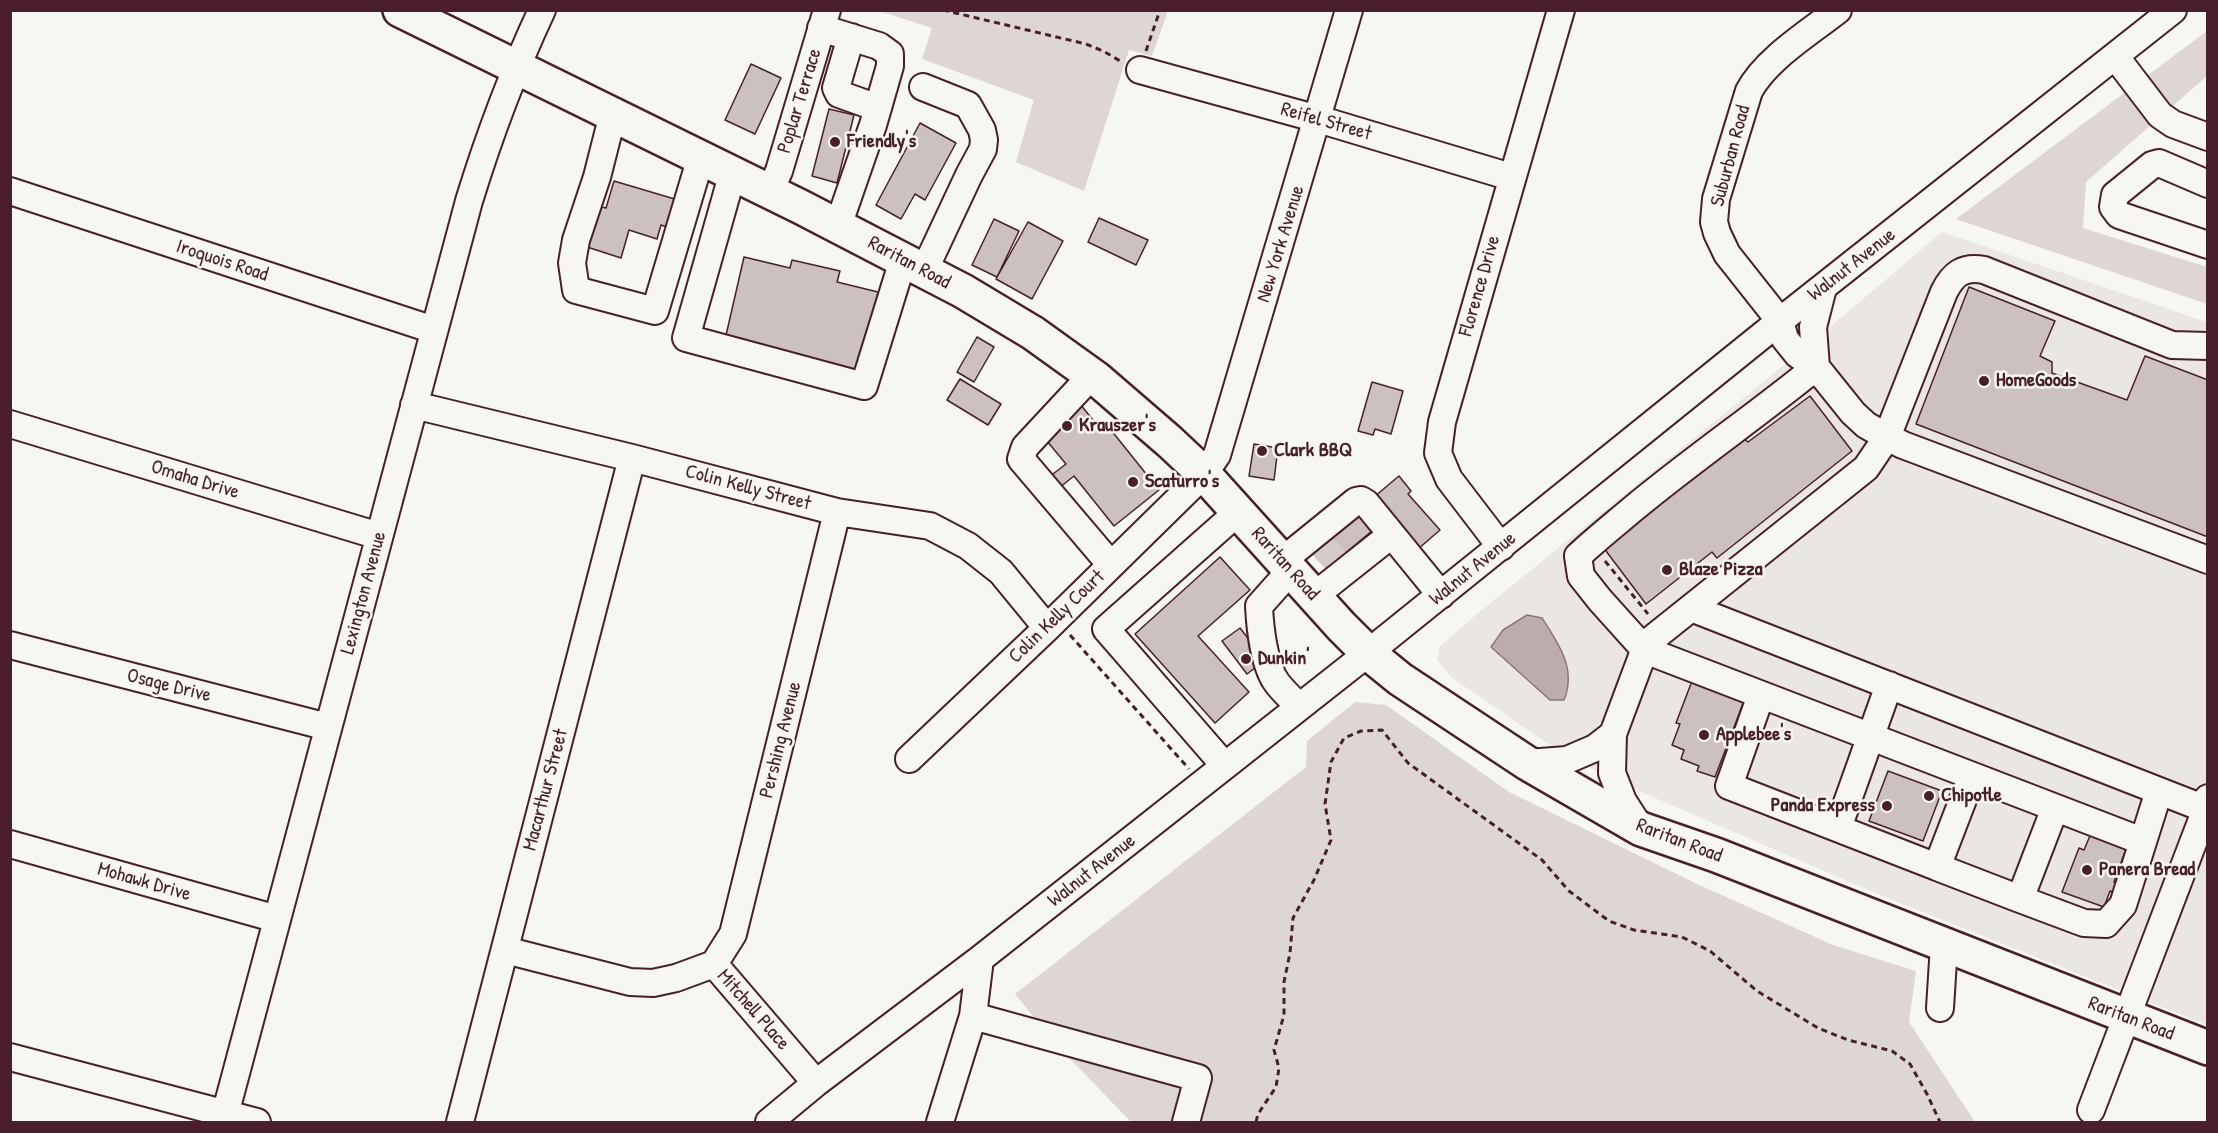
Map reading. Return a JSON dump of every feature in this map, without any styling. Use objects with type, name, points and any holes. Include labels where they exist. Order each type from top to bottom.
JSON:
[{"type":"main road","name":"Raritan Road","points":[[400,10],[733,172],[963,291],[1033,333],[1092,375],[1204,474],[1368,653],[1406,683],[1527,763],[1641,829],[1716,855],[2208,1048]]},
{"type":"street","name":"Lexington Avenue","points":[[224,1118],[434,330],[484,152],[542,10]]},
{"type":"street","name":"New York Avenue","points":[[1204,474],[1217,455],[1221,444],[1349,10]]},
{"type":"street","name":"Florence Drive","points":[[1501,548],[1449,478],[1438,453],[1442,422],[1561,10]]},
{"type":"street","name":"Suburban Road","points":[[1838,10],[1770,64],[1749,91],[1716,199],[1714,222],[1721,244],[1780,321],[1785,339],[1797,354],[1816,367],[1853,413],[1866,425],[1903,445],[2208,560]]},
{"type":"street","name":"Walnut Avenue","points":[[769,1122],[816,1083],[981,959],[1501,548],[1780,321],[2173,10]]},
{"type":"street","points":[[824,19],[850,37],[879,46],[890,54],[890,66],[878,108],[838,226]]},
{"type":"street","name":"Poplar Terrace","points":[[770,191],[779,171],[824,19]]},
{"type":"street","points":[[850,37],[836,88],[838,94],[878,108]]},
{"type":"street","points":[[2115,56],[2160,115],[2181,128],[2208,137]]},
{"type":"street","name":"Reifel Street","points":[[1140,70],[1318,119],[1511,177]]},
{"type":"street","points":[[733,172],[686,338],[864,386],[914,266],[983,149],[984,140],[979,124],[968,105],[923,87]]},
{"type":"street","points":[[614,114],[597,177],[576,240],[572,263],[576,290],[655,311],[701,157]]},
{"type":"street","points":[[2208,184],[2159,163],[2152,165],[2115,195],[2113,207],[2119,215],[2208,245]]},
{"type":"street","name":"Iroquois Road","points":[[10,191],[434,330]]},
{"type":"street","points":[[1641,829],[1623,801],[1612,773],[1613,735],[1647,643],[1866,468],[1887,437],[1944,292],[1955,275],[1964,269],[1984,270],[2172,345],[2208,346]]},
{"type":"street","points":[[1823,288],[1814,327],[1816,367],[1650,494],[1591,543],[1578,556],[1581,576],[1645,650],[2142,841]]},
{"type":"street","points":[[1092,375],[1025,447],[1021,459],[1111,566]]},
{"type":"street","name":"Colin Kelly Street","points":[[414,405],[632,458],[837,512],[930,526],[968,546],[1001,573],[1051,623]]},
{"type":"street","name":"Omaha Drive","points":[[10,424],[379,537]]},
{"type":"street","name":"Macarthur Street","points":[[460,1122],[632,458]]},
{"type":"street","name":"Colin Kelly Court","points":[[909,759],[1204,474]]},
{"type":"street","points":[[1314,596],[1329,554],[1356,501],[1361,500],[1366,503],[1441,595]]},
{"type":"street","name":"Pershing Avenue","points":[[714,964],[733,934],[837,512]]},
{"type":"street","points":[[1225,766],[1106,629],[1238,512]]},
{"type":"street","points":[[1299,707],[1276,682],[1270,670],[1260,631],[1259,606],[1286,566],[1391,536]]},
{"type":"street","points":[[1691,608],[2159,791],[2207,806],[2091,1110]]},
{"type":"street","name":"Osage Drive","points":[[10,645],[328,727]]},
{"type":"street","points":[[1838,828],[1889,685]]},
{"type":"street","points":[[1761,694],[1729,786],[2084,923],[2106,924],[2123,905],[2159,791]]},
{"type":"street","points":[[1527,763],[1567,760],[1595,748],[1613,735]]},
{"type":"street","points":[[1937,867],[1972,776]]},
{"type":"street","points":[[2020,899],[2055,808]]},
{"type":"street","name":"Mohawk Drive","points":[[10,844],[277,920]]},
{"type":"street","points":[[1940,1008],[1944,945]]},
{"type":"street","name":"Mitchell Place","points":[[505,950],[630,982],[654,983],[676,978],[714,964],[816,1083]]},
{"type":"street","points":[[940,1122],[973,1016],[981,959]]},
{"type":"street","points":[[973,1016],[1198,1078],[1186,1122]]},
{"type":"street","points":[[10,1057],[224,1118],[257,1122]]},
{"type":"path","points":[[943,10],[1086,44],[1140,70],[1160,10]]},
{"type":"path","points":[[1591,543],[1650,618]]},
{"type":"path","points":[[1051,623],[1202,784]]},
{"type":"path","points":[[1256,1122],[1258,1114],[1276,1087],[1278,1068],[1274,1050],[1284,1015],[1284,982],[1290,953],[1293,918],[1314,880],[1331,840],[1325,804],[1331,762],[1344,738],[1361,731],[1382,730],[1407,764],[1542,860],[1569,891],[1609,921],[1634,930],[1682,937],[1710,951],[1757,991],[1818,1028],[1848,1040],[1892,1052],[1910,1064],[1928,1094],[1940,1122]]},
{"type":"shaded area","points":[[879,11],[1168,11],[1152,56],[1129,50],[1084,191],[1016,162],[1034,100],[922,59],[932,28]]},
{"type":"shaded area","points":[[2207,31],[2207,76],[2086,182],[2083,228],[2207,267],[2207,304],[1956,219]]},
{"type":"shaded area","points":[[1942,232],[2207,322],[2207,1025],[1875,893],[1623,784],[1561,753],[1451,677],[1437,660],[1440,646],[1483,609],[1809,345]]},
{"type":"shaded area","points":[[1527,615],[1542,618],[1564,657],[1568,678],[1564,700],[1550,700],[1491,647],[1503,630]]},
{"type":"shaded area","points":[[1355,702],[1386,705],[1509,792],[1695,883],[1833,945],[1916,971],[1909,1022],[1975,1122],[1131,1122],[1054,1042],[1015,994],[1306,767],[1307,741]]},
{"type":"building","points":[[751,64],[781,78],[755,134],[725,120]]},
{"type":"building","points":[[829,109],[854,115],[837,183],[812,176]]},
{"type":"building","points":[[920,123],[956,143],[925,200],[915,194],[901,219],[876,205]]},
{"type":"building","points":[[614,181],[678,200],[670,228],[661,225],[657,239],[629,230],[621,258],[584,246],[597,206],[606,208]]},
{"type":"building","points":[[1099,218],[1148,240],[1136,265],[1088,242]]},
{"type":"building","points":[[994,219],[1019,231],[997,277],[972,265]]},
{"type":"building","points":[[1028,222],[1063,241],[1032,299],[996,279]]},
{"type":"building","points":[[744,257],[790,268],[792,260],[840,271],[837,282],[878,292],[862,376],[724,344]]},
{"type":"building","points":[[1969,287],[2055,321],[2040,356],[2052,362],[2052,373],[2127,400],[2145,356],[2208,380],[2208,537],[1916,424]]},
{"type":"building","points":[[977,337],[994,347],[974,382],[957,372]]},
{"type":"building","points":[[960,379],[1001,404],[988,425],[947,400]]},
{"type":"building","points":[[1372,382],[1403,391],[1391,434],[1375,429],[1373,435],[1358,431]]},
{"type":"building","points":[[1810,396],[1852,451],[1717,558],[1712,552],[1646,604],[1603,547],[1742,437],[1748,442]]},
{"type":"building","points":[[1080,404],[1101,430],[1107,425],[1159,490],[1114,526],[1074,476],[1059,488],[1049,477],[1066,464],[1042,435]]},
{"type":"building","points":[[1254,444],[1278,448],[1274,480],[1249,476]]},
{"type":"building","points":[[1399,476],[1411,491],[1408,494],[1440,530],[1418,549],[1374,497]]},
{"type":"building","points":[[1364,506],[1379,525],[1330,566],[1314,547]]},
{"type":"building","points":[[1220,557],[1250,590],[1198,636],[1249,692],[1215,723],[1135,634]]},
{"type":"building","name":"Dunkin'","points":[[1240,628],[1258,651],[1256,667],[1247,674],[1222,641]]},
{"type":"building","name":"Applebee's","points":[[1692,681],[1744,701],[1715,777],[1697,771],[1699,766],[1681,759],[1684,750],[1672,745],[1680,724],[1676,723]]},
{"type":"building","points":[[1888,771],[1942,791],[1923,841],[1869,821]]},
{"type":"building","points":[[2092,831],[2109,838],[2107,841],[2126,849],[2114,882],[2122,885],[2119,895],[2110,891],[2104,907],[2062,892],[2079,848],[2084,850]]},
{"type":"tunnel","points":[[1321,545],[1336,561]]},
{"type":"place","name":"Friendly's","points":[[835,142]]},
{"type":"place","name":"HomeGoods","points":[[1984,381]]},
{"type":"place","name":"Krauszer's","points":[[1067,426]]},
{"type":"place","name":"Clark BBQ","points":[[1262,451]]},
{"type":"place","name":"Scaturro's","points":[[1133,482]]},
{"type":"place","name":"Blaze Pizza","points":[[1667,570]]},
{"type":"place","name":"Dunkin'","points":[[1246,659]]},
{"type":"place","name":"Applebee's","points":[[1704,735]]},
{"type":"place","name":"Chipotle","points":[[1929,796]]},
{"type":"place","name":"Panda Express","points":[[1887,806]]},
{"type":"place","name":"Panera Bread","points":[[2087,870]]}]
